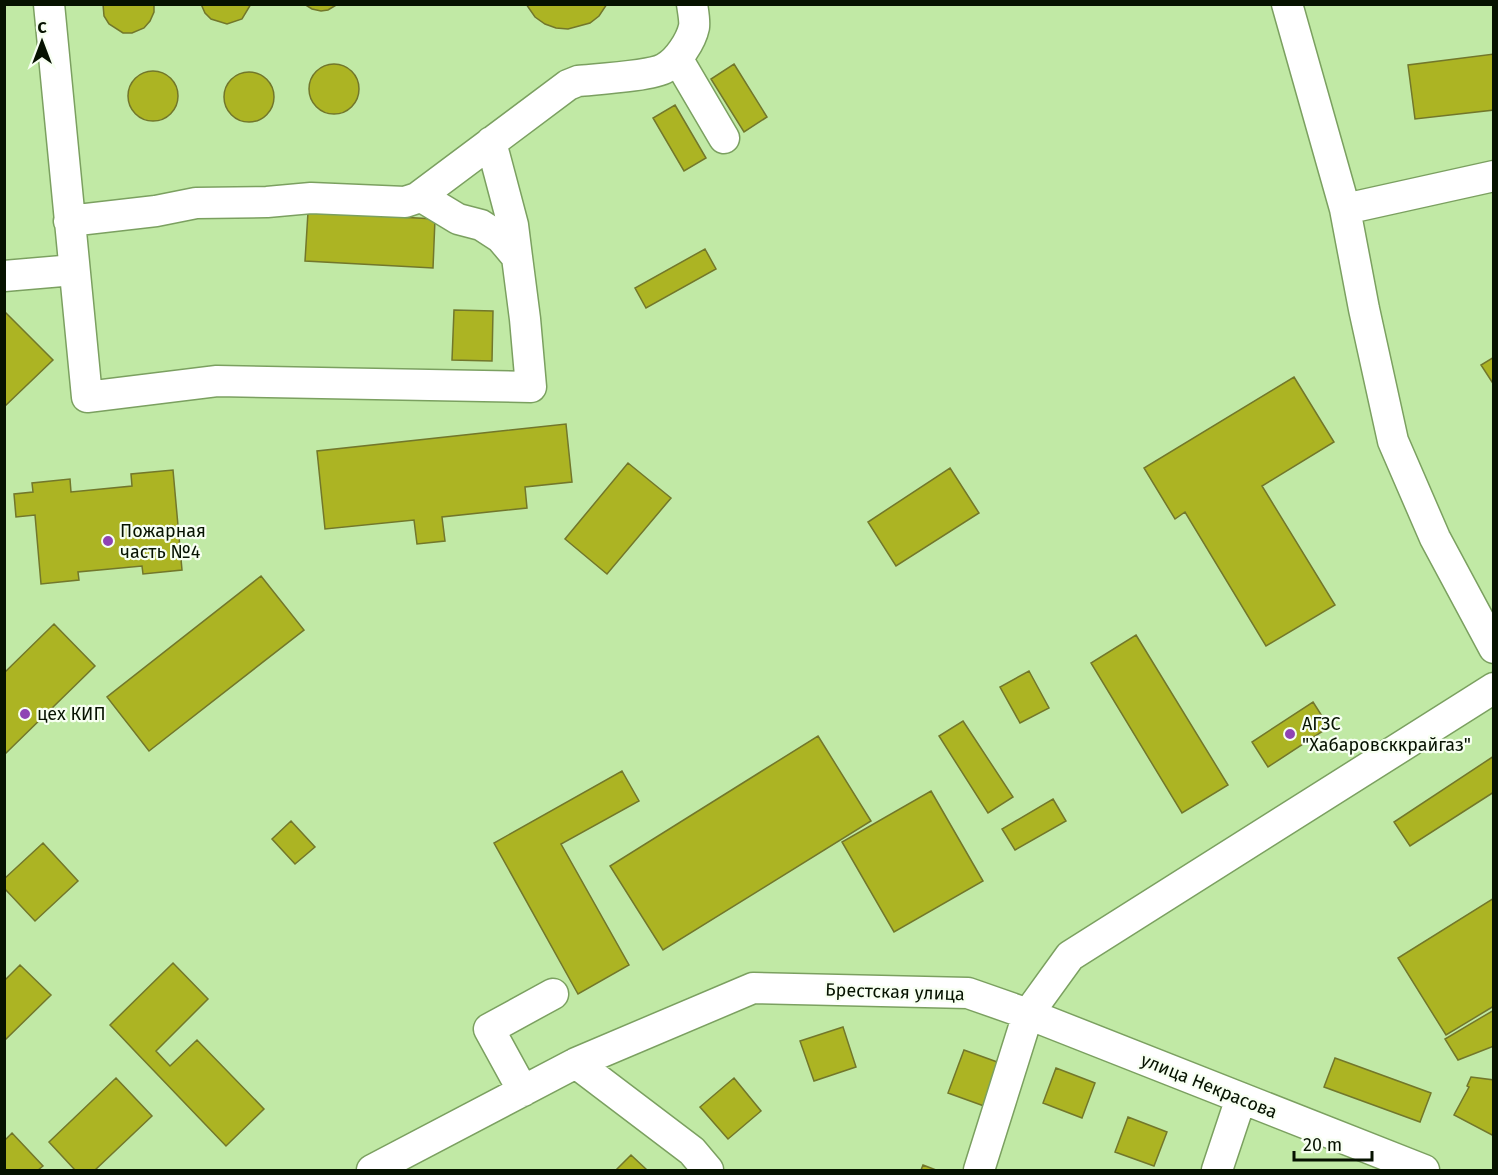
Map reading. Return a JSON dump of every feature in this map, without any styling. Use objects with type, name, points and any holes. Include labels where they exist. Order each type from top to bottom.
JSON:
[{"type":"street","points":[[49,4],[87,397],[217,381],[531,387],[513,225],[491,142]]},
{"type":"street","points":[[69,221],[147,212],[196,203],[267,202],[310,198],[405,202],[420,196],[568,85],[578,81],[665,69],[688,43],[694,26],[692,4]]},
{"type":"street","points":[[1287,4],[1345,209],[1393,441],[1435,538],[1494,648]]},
{"type":"street","points":[[677,58],[724,138]]},
{"type":"street","points":[[1345,209],[1494,176]]},
{"type":"street","points":[[420,196],[458,219],[481,225],[501,238],[517,256]]},
{"type":"street","points":[[4,276],[74,270]]},
{"type":"street","points":[[979,1170],[1028,1014],[1070,956],[1494,688]]},
{"type":"street","name":"Брестская улица","points":[[372,1170],[576,1063],[753,988],[968,993],[1028,1014]]},
{"type":"street","points":[[523,1090],[489,1029],[553,994]]},
{"type":"street","name":"улица Некрасова","points":[[1028,1014],[1424,1170]]},
{"type":"street","points":[[576,1063],[692,1151],[708,1170]]},
{"type":"street","points":[[1217,1170],[1241,1098]]},
{"type":"building","points":[[103,4],[154,4],[154,12],[144,28],[132,33],[123,33],[109,24],[104,16]]},
{"type":"building","points":[[201,4],[251,4],[242,19],[227,24],[211,19]]},
{"type":"building","points":[[304,4],[338,4],[321,11]]},
{"type":"building","points":[[526,4],[607,4],[599,16],[590,23],[568,29],[545,24],[535,17]]},
{"type":"building","points":[[1494,54],[1494,110],[1415,119],[1408,65]]},
{"type":"building","points":[[329,64],[339,64],[352,71],[359,84],[359,94],[352,107],[339,114],[329,114],[320,110],[313,103],[309,94],[309,84],[313,75],[320,68]]},
{"type":"building","points":[[734,64],[767,117],[744,132],[711,79]]},
{"type":"building","points":[[148,71],[158,71],[171,78],[178,91],[178,101],[171,114],[158,121],[148,121],[139,117],[132,110],[128,101],[128,91],[132,82],[139,75]]},
{"type":"building","points":[[244,72],[254,72],[267,79],[274,92],[274,102],[267,115],[254,122],[244,122],[235,118],[228,111],[224,102],[224,92],[228,83],[235,76]]},
{"type":"building","points":[[675,105],[706,158],[684,171],[653,118]]},
{"type":"building","points":[[308,212],[435,219],[433,268],[305,261]]},
{"type":"building","points":[[705,249],[716,269],[646,308],[635,288]]},
{"type":"building","points":[[454,310],[493,311],[492,361],[452,360]]},
{"type":"building","points":[[4,311],[53,360],[4,407]]},
{"type":"building","points":[[1494,357],[1494,385],[1481,365]]},
{"type":"building","points":[[1294,377],[1334,442],[1262,486],[1335,605],[1266,646],[1185,512],[1175,519],[1144,468]]},
{"type":"building","points":[[566,424],[572,482],[525,487],[527,508],[442,517],[445,541],[417,544],[414,520],[325,529],[317,451]]},
{"type":"building","points":[[628,463],[671,498],[607,574],[565,539]]},
{"type":"building","points":[[950,468],[979,513],[896,566],[868,522]]},
{"type":"building","name":"Пожарная часть №4","points":[[173,470],[182,570],[143,574],[142,566],[78,572],[79,580],[41,584],[35,515],[16,517],[14,494],[33,492],[32,483],[70,479],[71,492],[132,486],[131,474]]},
{"type":"building","points":[[261,576],[304,630],[149,751],[107,697]]},
{"type":"building","name":"цех КИП","points":[[54,624],[95,666],[4,755],[4,673]]},
{"type":"building","points":[[1136,635],[1228,785],[1182,813],[1091,663]]},
{"type":"building","points":[[1029,671],[1049,708],[1020,723],[1000,687]]},
{"type":"building","name":"АГЗС \"Хабаровсккрайгаз\"","points":[[1313,702],[1329,727],[1268,767],[1252,742]]},
{"type":"building","points":[[963,721],[1013,797],[988,813],[939,736]]},
{"type":"building","points":[[818,736],[871,821],[663,950],[610,866]]},
{"type":"building","points":[[1494,756],[1494,792],[1410,846],[1394,822]]},
{"type":"building","points":[[622,771],[639,801],[561,844],[629,965],[578,994],[494,843]]},
{"type":"building","points":[[931,791],[983,881],[894,932],[842,842]]},
{"type":"building","points":[[1053,799],[1066,821],[1015,850],[1002,829]]},
{"type":"building","points":[[291,821],[315,847],[295,864],[272,839]]},
{"type":"building","points":[[43,843],[78,881],[35,921],[4,888],[4,879]]},
{"type":"building","points":[[1494,898],[1494,1006],[1446,1035],[1398,958]]},
{"type":"building","points":[[173,963],[208,999],[156,1051],[170,1066],[197,1040],[264,1109],[226,1146],[110,1025]]},
{"type":"building","points":[[20,965],[51,995],[4,1041],[4,981]]},
{"type":"building","points":[[1494,1010],[1494,1046],[1458,1060],[1445,1039]]},
{"type":"building","points":[[843,1027],[856,1067],[814,1081],[800,1041]]},
{"type":"building","points":[[964,1050],[1000,1063],[984,1106],[948,1093]]},
{"type":"building","points":[[1335,1058],[1431,1093],[1420,1122],[1324,1087]]},
{"type":"building","points":[[1056,1068],[1095,1083],[1082,1118],[1043,1103]]},
{"type":"building","points":[[1471,1077],[1494,1080],[1494,1136],[1454,1115],[1469,1087],[1467,1086]]},
{"type":"building","points":[[116,1078],[152,1116],[95,1170],[75,1170],[49,1142]]},
{"type":"building","points":[[734,1078],[761,1111],[728,1139],[700,1107]]},
{"type":"building","points":[[1128,1117],[1167,1132],[1154,1166],[1115,1152]]},
{"type":"building","points":[[12,1133],[43,1166],[38,1170],[4,1170],[4,1141]]},
{"type":"building","points":[[631,1155],[647,1170],[616,1170]]},
{"type":"building","points":[[923,1165],[936,1170],[921,1170]]},
{"type":"place","name":"Пожарная часть №4","points":[[108,541]]},
{"type":"place","name":"цех КИП","points":[[25,714]]},
{"type":"place","name":"АГЗС \"Хабаровсккрайгаз\"","points":[[1290,734]]}]
